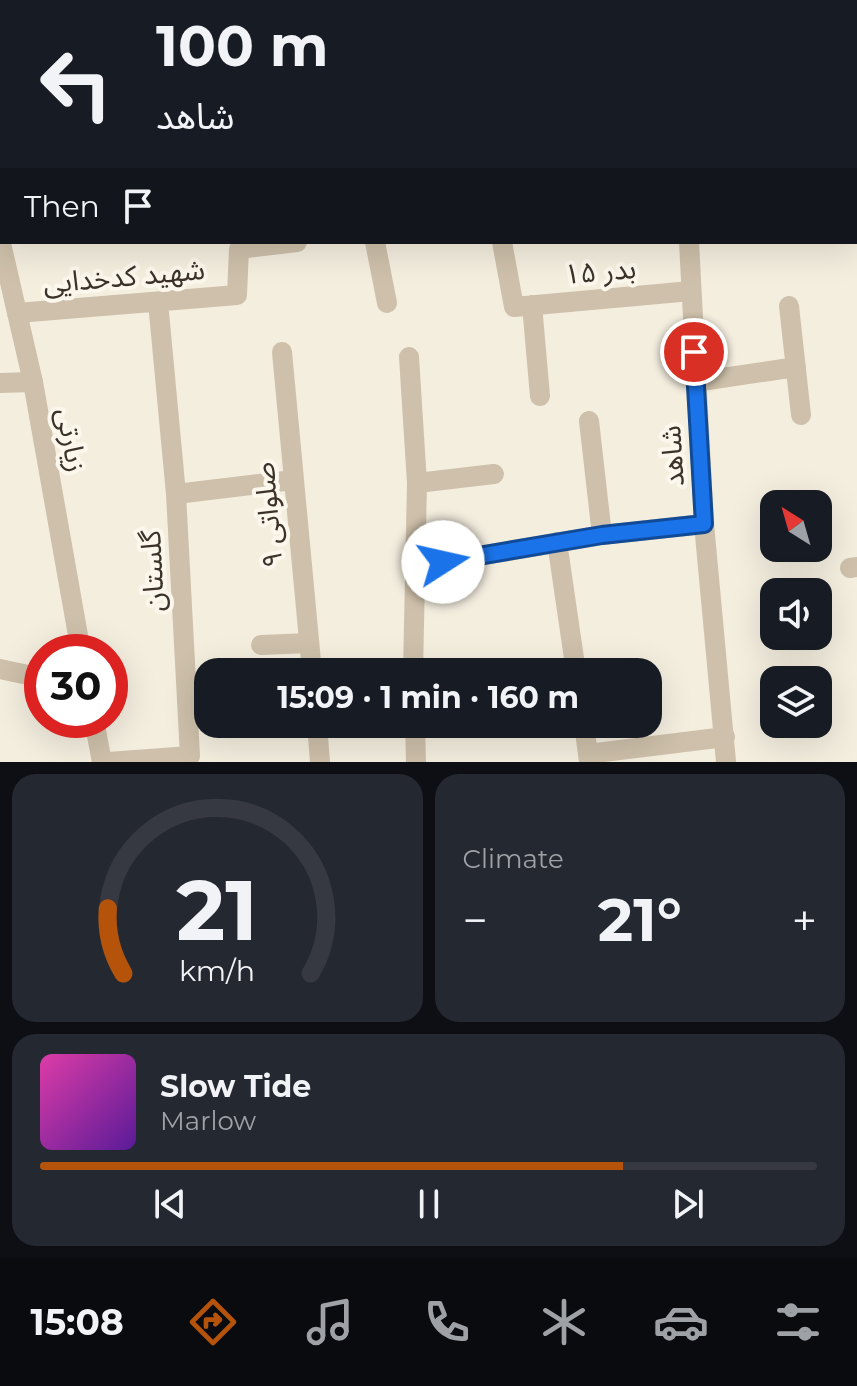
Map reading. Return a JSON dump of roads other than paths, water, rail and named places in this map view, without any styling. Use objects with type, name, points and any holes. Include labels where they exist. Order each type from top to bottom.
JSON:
[{"type":"street","name":"زیارتی","points":[[1,244],[33,382],[78,634]]},
{"type":"street","name":"شهید کدخدایی","points":[[17,313],[237,295],[239,249],[280,244]]},
{"type":"street","points":[[375,244],[387,303]]},
{"type":"street","points":[[503,244],[523,306],[540,396]]},
{"type":"street","name":"شاهد","points":[[689,244],[704,524],[726,762]]},
{"type":"street","name":"بدر ۱۵","points":[[523,306],[691,291]]},
{"type":"street","name":"گلستان","points":[[105,762],[190,756],[176,494],[158,302]]},
{"type":"street","points":[[789,306],[801,415]]},
{"type":"street","name":"صلواتی ۹","points":[[282,352],[311,658]]},
{"type":"street","points":[[409,357],[417,483],[413,658]]},
{"type":"street","points":[[695,382],[796,367]]},
{"type":"street","points":[[0,383],[33,382]]},
{"type":"street","points":[[589,421],[602,535]]},
{"type":"street","points":[[417,483],[494,474]]},
{"type":"street","points":[[176,494],[293,480]]},
{"type":"street","points":[[414,567],[602,535],[704,524]]},
{"type":"street","points":[[557,542],[574,658]]},
{"type":"street","points":[[261,645],[309,643]]},
{"type":"street","points":[[0,669],[24,674]]},
{"type":"street","points":[[586,738],[589,758],[725,737]]},
{"type":"street","points":[[99,738],[105,762]]},
{"type":"street","points":[[318,738],[320,762]]},
{"type":"street","points":[[415,738],[416,762]]}]
